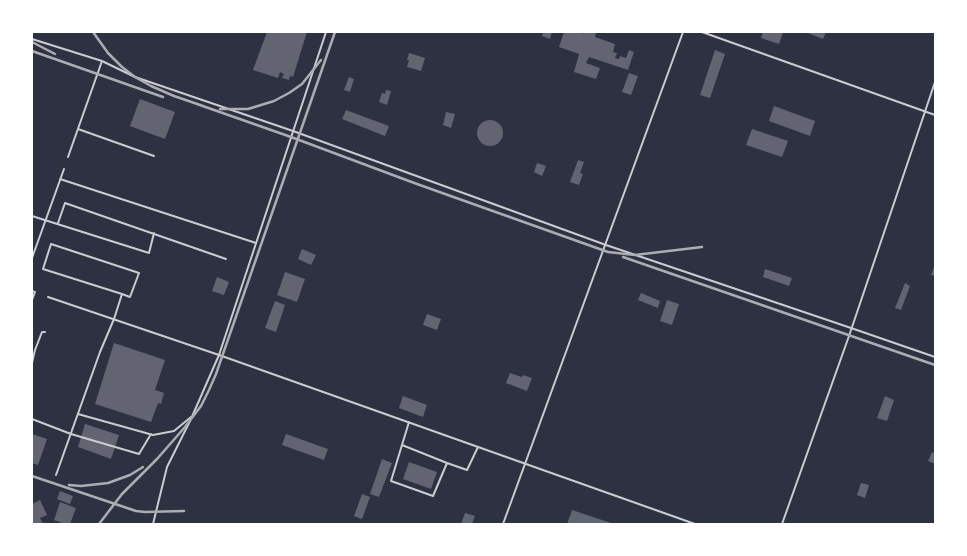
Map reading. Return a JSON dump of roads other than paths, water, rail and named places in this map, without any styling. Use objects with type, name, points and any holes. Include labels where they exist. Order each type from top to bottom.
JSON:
[{"type":"lane","points":[[153,524],[167,467],[219,355],[326,32]]},
{"type":"lane","points":[[503,524],[683,32]]},
{"type":"lane","points":[[702,32],[935,114]]},
{"type":"lane","points":[[32,39],[102,62],[135,77],[294,131],[606,245],[935,357]]},
{"type":"lane","points":[[68,157],[102,62]]},
{"type":"lane","points":[[782,524],[935,82]]},
{"type":"lane","points":[[78,130],[154,156]]},
{"type":"lane","points":[[32,258],[64,169]]},
{"type":"lane","points":[[60,179],[256,243]]},
{"type":"lane","points":[[58,223],[64,203],[226,259]]},
{"type":"lane","points":[[32,216],[46,219],[149,253],[154,233]]},
{"type":"lane","points":[[51,244],[139,273],[130,297],[122,294],[43,269],[51,244]]},
{"type":"lane","points":[[32,291],[34,292],[32,300]]},
{"type":"lane","points":[[56,475],[122,294]]},
{"type":"lane","points":[[48,297],[219,355],[695,524]]},
{"type":"lane","points":[[32,363],[42,332],[45,332]]},
{"type":"lane","points":[[78,414],[151,434],[174,431],[192,416]]},
{"type":"lane","points":[[32,419],[71,434],[139,454],[151,434]]},
{"type":"lane","points":[[409,422],[391,481],[433,496],[447,463]]},
{"type":"lane","points":[[402,445],[467,470],[478,447]]},
{"type":"railway","points":[[93,32],[108,53],[135,77],[174,96],[203,106]]},
{"type":"railway","points":[[99,524],[122,494],[157,459],[185,427],[201,406],[209,390],[216,374],[335,32]]},
{"type":"railway","points":[[32,42],[55,54]]},
{"type":"railway","points":[[32,51],[163,97]]},
{"type":"railway","points":[[220,109],[248,109],[274,101],[302,84],[321,60]]},
{"type":"railway","points":[[197,104],[608,252],[635,255],[702,247]]},
{"type":"railway","points":[[623,257],[935,365]]},
{"type":"railway","points":[[69,485],[81,486],[108,483],[130,475],[143,467]]},
{"type":"railway","points":[[32,476],[136,511],[184,511]]}]
